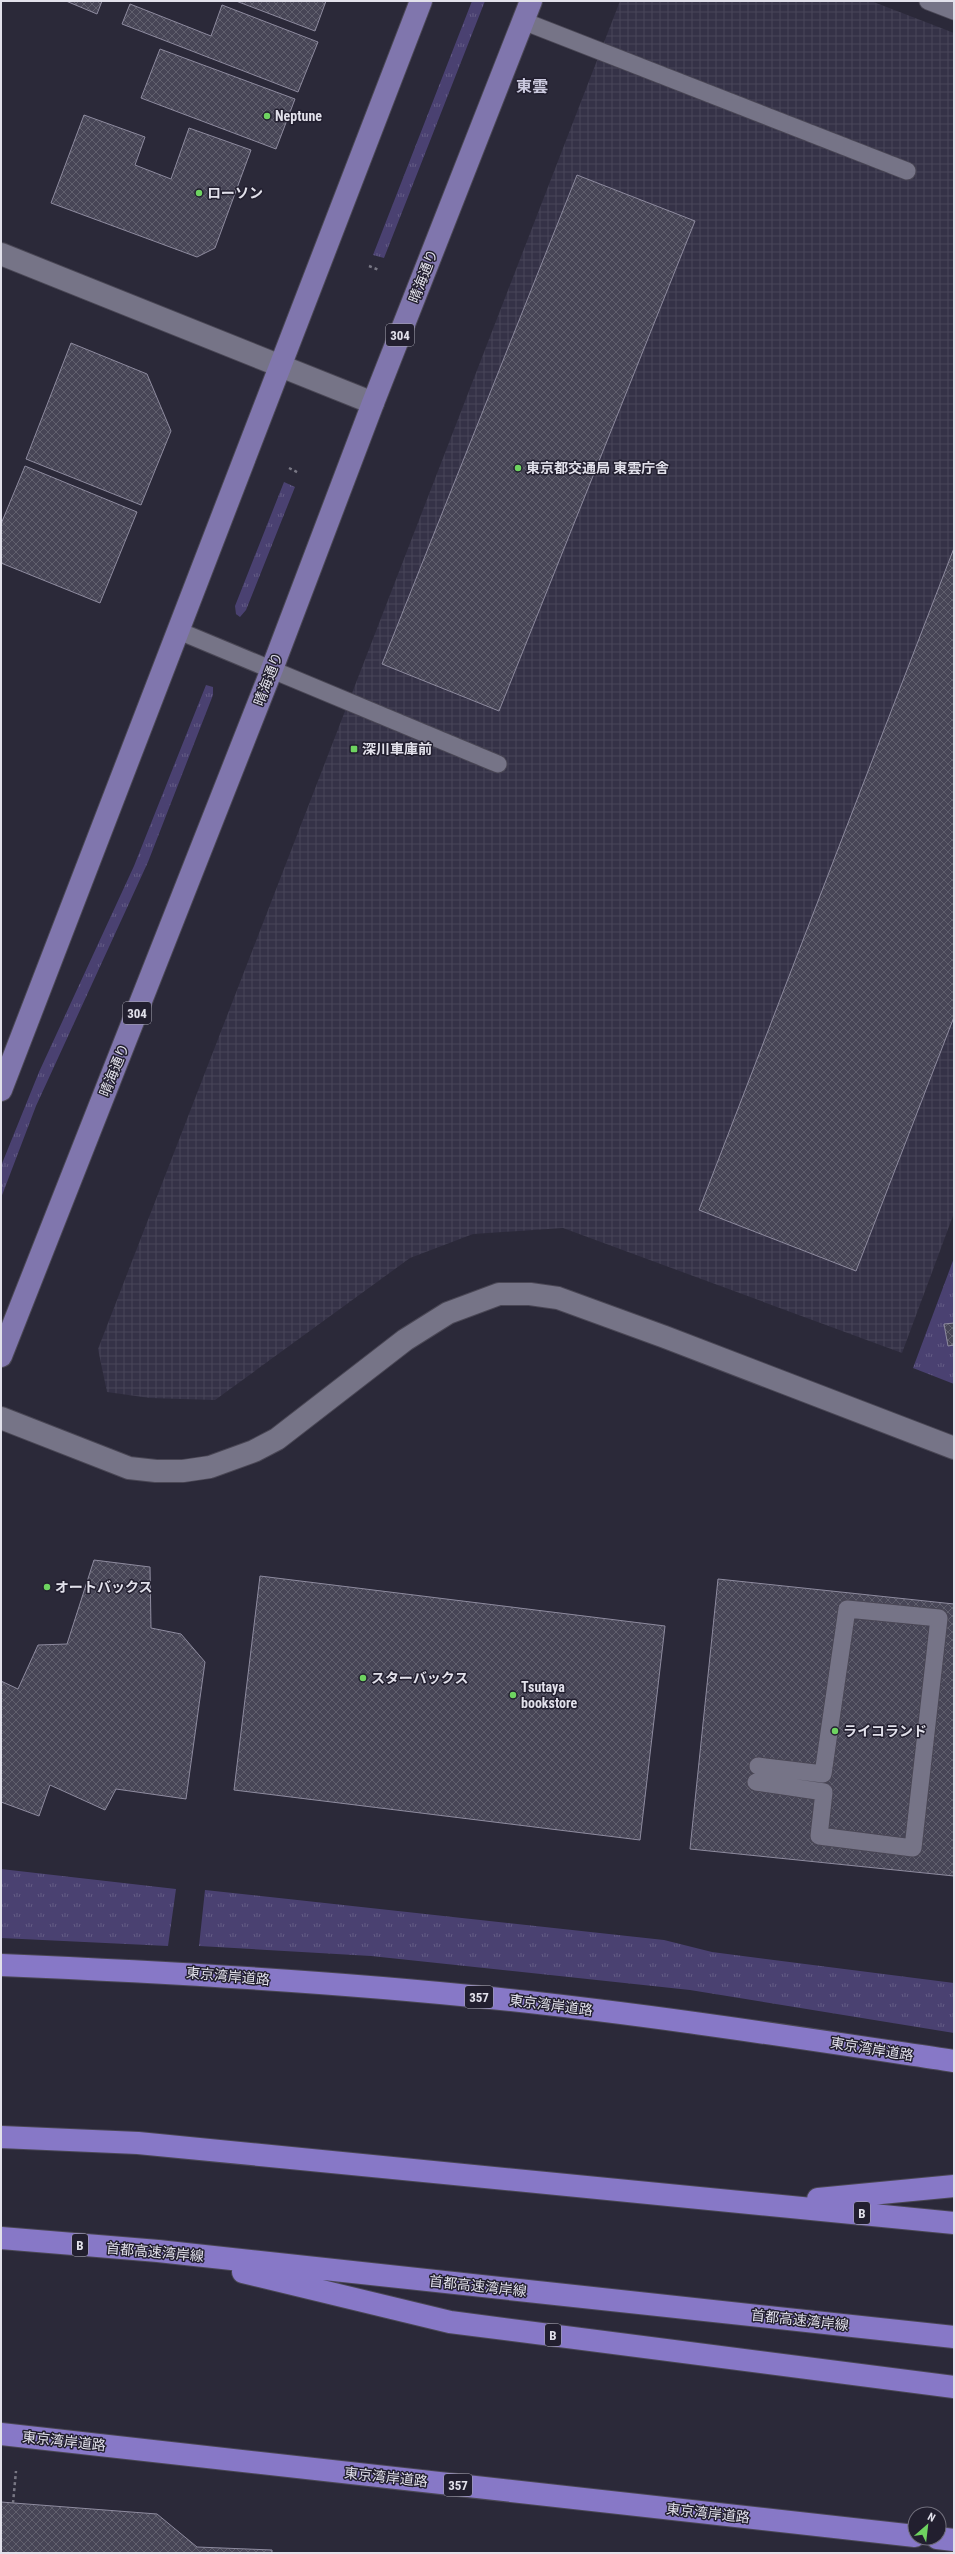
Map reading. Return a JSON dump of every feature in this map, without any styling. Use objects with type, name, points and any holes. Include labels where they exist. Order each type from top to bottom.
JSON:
[{"type":"highway","name":"東京湾岸道路","points":[[1,1965],[180,1972],[491,1998],[819,2040],[954,2061]]},
{"type":"highway","name":"B","points":[[1,2138],[138,2144],[954,2223]]},
{"type":"highway","points":[[769,2204],[954,2186]]},
{"type":"highway","name":"首都高速湾岸線","points":[[1,2238],[158,2251],[954,2337]]},
{"type":"highway","name":"B","points":[[158,2251],[450,2322],[954,2387]]},
{"type":"highway","name":"東京湾岸道路","points":[[1,2434],[907,2535]]},
{"type":"main road","points":[[1,1090],[421,1]]},
{"type":"main road","name":"晴海通り","points":[[1,1356],[272,669],[373,403],[531,1]]},
{"type":"street","points":[[1,254],[373,403]]},
{"type":"street","points":[[1,1418],[129,1468],[183,1471],[210,1467],[237,1459],[277,1439],[405,1340],[448,1313],[499,1294],[530,1294],[558,1298],[666,1337],[954,1448]]},
{"type":"lane","points":[[928,1],[954,11]]},
{"type":"lane","points":[[523,21],[907,172]]},
{"type":"lane","points":[[179,631],[498,764]]},
{"type":"lane","points":[[847,1609],[939,1618],[913,1848],[819,1836],[824,1792],[757,1774],[824,1774],[847,1609]]},
{"type":"path","points":[[368,266],[379,270]]},
{"type":"path","points":[[289,468],[299,473]]},
{"type":"path","points":[[13,2503],[16,2471]]},
{"type":"shaded area","points":[[620,1],[871,1],[954,33],[954,1213],[902,1353],[563,1228],[473,1234],[410,1258],[215,1400],[150,1398],[107,1392],[98,1349]]},
{"type":"green space","points":[[472,1],[485,1],[384,258],[373,255]]},
{"type":"green space","points":[[284,482],[295,487],[246,610],[240,617],[236,614],[235,606]]},
{"type":"green space","points":[[206,685],[213,687],[213,695],[148,862],[36,1106],[1,1198],[1,1166],[39,1072],[134,866]]},
{"type":"green space","points":[[954,1258],[954,1384],[913,1368]]},
{"type":"green space","points":[[1,1869],[176,1889],[168,1946],[1,1938]]},
{"type":"green space","points":[[205,1890],[664,1940],[712,1952],[954,1983],[954,2033],[690,1990],[371,1956],[199,1946]]},
{"type":"building","points":[[66,1],[102,1],[97,14]]},
{"type":"building","points":[[236,1],[326,1],[315,31]]},
{"type":"building","points":[[130,4],[211,36],[222,5],[318,42],[298,92],[122,24]]},
{"type":"building","points":[[160,49],[295,99],[276,149],[141,98]]},
{"type":"building","points":[[84,115],[145,137],[135,165],[171,179],[189,128],[251,150],[215,248],[197,257],[51,203]]},
{"type":"building","points":[[577,175],[695,221],[499,711],[382,664]]},
{"type":"building","points":[[71,343],[147,374],[171,431],[141,505],[26,459]]},
{"type":"building","points":[[25,466],[137,512],[100,603],[1,563],[1,524]]},
{"type":"building","points":[[954,548],[954,1017],[856,1271],[699,1210]]},
{"type":"building","points":[[954,1323],[954,1345],[948,1346],[944,1324]]},
{"type":"building","points":[[94,1560],[150,1567],[151,1628],[181,1634],[205,1662],[186,1799],[116,1789],[105,1810],[50,1785],[39,1816],[1,1802],[1,1681],[18,1689],[38,1645],[67,1644]]},
{"type":"building","points":[[260,1576],[665,1626],[640,1840],[234,1790]]},
{"type":"building","points":[[718,1579],[954,1604],[954,1876],[690,1849]]},
{"type":"building","points":[[1,2502],[157,2514],[197,2547],[272,2550],[272,2553],[1,2553]]},
{"type":"place","name":"Neptune","points":[[267,116]]},
{"type":"place","name":"ローソン","points":[[199,193]]},
{"type":"place","name":"東京都交通局 東雲庁舎","points":[[518,468]]},
{"type":"place","name":"深川車庫前","points":[[354,749]]},
{"type":"place","name":"オートバックス","points":[[47,1587]]},
{"type":"place","name":"スターバックス","points":[[363,1678]]},
{"type":"place","name":"Tsutaya bookstore","points":[[513,1695]]},
{"type":"place","name":"ライコランド","points":[[835,1731]]},
{"type":"district","name":"東雲","points":[[532,86]]}]
